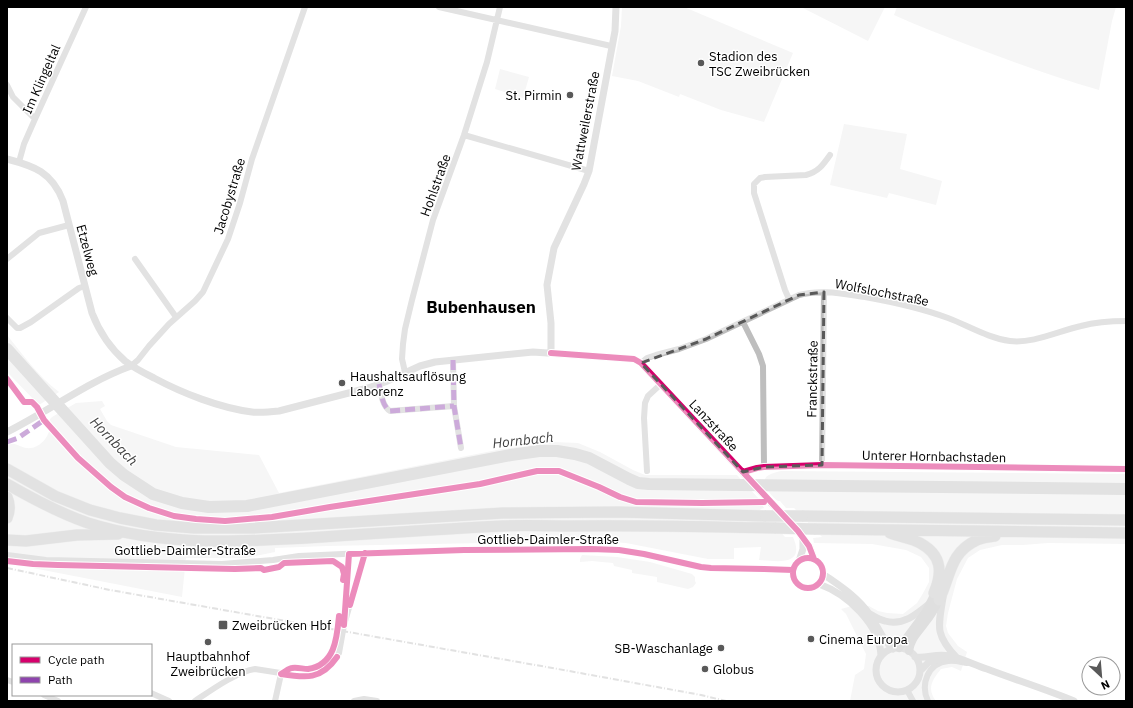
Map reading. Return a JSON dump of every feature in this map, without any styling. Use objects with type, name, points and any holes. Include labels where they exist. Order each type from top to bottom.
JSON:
[{"type":"highway","points":[[7,464],[25,480]]},
{"type":"highway","points":[[7,469],[55,496],[90,510],[107,515],[156,524],[194,528],[252,528],[503,513],[619,512],[766,516],[1126,520]]},
{"type":"highway","points":[[7,484],[28,497],[63,514],[88,523],[133,534],[169,539],[219,542],[503,526],[814,528],[1126,533]]},
{"type":"highway","points":[[7,497],[10,509],[7,518]]},
{"type":"highway","points":[[882,529],[896,536],[909,538],[920,543],[935,555],[940,574],[938,583],[938,598]]},
{"type":"highway","points":[[938,598],[952,563],[959,552],[978,539],[1014,532]]},
{"type":"highway","points":[[7,540],[26,541],[77,535],[133,534]]},
{"type":"main road","points":[[896,649],[938,598]]},
{"type":"main road","points":[[912,654],[911,641],[935,609],[938,598]]},
{"type":"street","name":"Im Klingeltal","points":[[19,162],[24,144],[86,7]]},
{"type":"street","name":"Jacobystraße","points":[[131,366],[176,317],[200,297],[203,292],[223,250],[240,203],[252,159],[305,7]]},
{"type":"street","points":[[439,7],[611,46]]},
{"type":"street","name":"Hohlstraße","points":[[405,372],[402,353],[407,319],[433,220],[464,135],[487,62],[500,7]]},
{"type":"street","name":"Wattweilerstraße","points":[[551,353],[551,323],[547,291],[552,256],[554,248],[584,184],[588,171],[615,31],[616,7]]},
{"type":"street","points":[[7,85],[13,97],[35,119]]},
{"type":"street","points":[[464,135],[588,171]]},
{"type":"street","points":[[789,299],[754,193],[754,184],[760,178],[765,177],[812,174],[822,167],[830,155]]},
{"type":"street","name":"Etzelweg","points":[[7,159],[37,168],[58,189],[63,201],[92,313],[100,329],[116,352],[131,366],[159,381],[182,392],[218,404],[250,412],[260,413],[279,411],[379,384],[427,364],[518,353],[533,352],[634,359],[641,363]]},
{"type":"street","points":[[7,259],[39,233],[69,225]]},
{"type":"street","points":[[135,259],[176,317]]},
{"type":"street","points":[[7,318],[17,328],[20,328],[31,322],[79,288],[85,286]]},
{"type":"street","name":"Wolfslochstraße","points":[[641,363],[647,358],[693,344],[743,322],[789,299],[806,293],[824,292],[845,294],[914,308],[949,319],[991,337],[1012,342],[1024,342],[1061,331],[1100,322],[1126,321]]},
{"type":"street","name":"Franckstraße","points":[[822,465],[824,292]]},
{"type":"street","points":[[743,322],[759,354],[763,366],[764,467]]},
{"type":"street","points":[[453,360],[454,406],[461,448]]},
{"type":"street","name":"Lanzstraße","points":[[641,363],[769,501]]},
{"type":"street","points":[[7,432],[114,372],[131,366]]},
{"type":"street","points":[[7,379],[24,402]]},
{"type":"street","points":[[379,384],[386,408],[390,411],[454,406]]},
{"type":"street","points":[[647,471],[644,418],[645,403],[648,396],[661,384]]},
{"type":"street","name":"Unterer Hornbachstaden","points":[[744,473],[764,467],[822,465],[1126,469]]},
{"type":"street","points":[[803,539],[810,548],[814,559],[821,565],[823,574],[819,584],[809,588],[801,587],[794,581],[792,570],[799,561],[803,549],[803,539]]},
{"type":"street","name":"Gottlieb-Daimler-Straße","points":[[7,556],[46,560],[222,564],[259,562],[300,556],[365,553],[591,548],[644,554],[701,567],[792,570]]},
{"type":"street","points":[[344,625],[365,553]]},
{"type":"street","points":[[196,701],[237,675],[249,670],[311,677],[328,669],[339,653],[344,625],[349,554]]},
{"type":"street","points":[[799,561],[806,558],[814,559]]},
{"type":"street","points":[[823,574],[853,596],[870,614],[885,640],[896,649],[923,658],[938,654],[960,659],[1074,701]]},
{"type":"street","points":[[819,584],[835,591],[858,609],[871,627],[881,649],[881,656],[876,667],[876,673],[881,684],[890,690],[901,692],[912,687],[916,682],[920,671],[927,664],[939,658],[946,657],[960,659]]},
{"type":"street","points":[[870,614],[886,622],[900,622],[913,617],[938,598]]},
{"type":"street","points":[[938,598],[939,629],[943,640],[960,659]]},
{"type":"street","points":[[881,656],[888,650],[896,649]]},
{"type":"street","points":[[912,654],[919,666],[920,671]]},
{"type":"street","points":[[928,701],[925,692],[925,681],[928,672],[933,667],[942,662],[949,661],[972,664]]},
{"type":"street","points":[[275,701],[282,674]]},
{"type":"street","points":[[907,690],[913,701]]},
{"type":"street","points":[[152,693],[169,701]]},
{"type":"street","points":[[46,696],[58,701]]},
{"type":"street","points":[[354,701],[364,699],[377,701]]},
{"type":"highlighted area","points":[[824,292],[822,465],[764,467],[743,472],[641,363],[706,339],[799,295]]},
{"type":"shaded area","name":"Stadion des TSC Zweibrücken","points":[[622,7],[684,7],[793,53],[764,122],[721,110],[680,94],[679,97],[638,81],[612,76],[621,26]]},
{"type":"shaded area","points":[[801,7],[885,7],[868,41]]},
{"type":"shaded area","points":[[897,7],[1116,7],[1099,90],[1016,63],[912,23],[894,15]]},
{"type":"shaded area","points":[[500,69],[529,77],[523,98],[495,89]]},
{"type":"shaded area","points":[[844,124],[907,134],[900,169],[942,181],[936,205],[889,193],[887,198],[830,185]]},
{"type":"shaded area","points":[[7,335],[25,358],[51,386],[59,392],[39,405],[7,372]]},
{"type":"shaded area","points":[[102,401],[105,406],[100,409],[111,425],[176,447],[259,455],[279,493],[502,449],[554,442],[578,443],[600,452],[645,475],[737,475],[759,499],[764,508],[760,509],[785,537],[793,537],[796,553],[793,558],[788,560],[759,560],[761,547],[734,548],[734,559],[708,559],[626,543],[598,541],[275,548],[275,552],[246,558],[186,558],[182,597],[7,563],[7,445],[15,444],[26,448],[36,446],[45,440],[48,435],[50,430],[50,419],[52,417],[76,403]]},
{"type":"shaded area","points":[[781,471],[1126,474],[1126,544],[1048,543],[1002,545],[980,550],[968,558],[957,579],[946,626],[948,633],[958,646],[967,652],[961,671],[952,667],[941,669],[935,676],[931,692],[936,701],[850,701],[855,675],[864,669],[866,654],[846,614],[841,609],[852,606],[869,606],[878,611],[903,614],[917,603],[922,595],[929,582],[929,568],[921,557],[906,550],[872,544],[814,543],[813,538],[822,537],[794,508],[786,508],[780,501],[772,496],[765,485],[764,481],[769,475]]},
{"type":"shaded area","points":[[582,555],[617,557],[650,562],[692,574],[695,577],[696,583],[693,587],[688,589],[657,582],[657,577],[632,573],[632,570],[614,566],[613,563],[592,561],[580,562]]},
{"type":"waterway","name":"Hornbach","points":[[7,349],[110,463],[124,475],[153,494],[182,503],[209,507],[247,506],[511,455],[539,451],[557,451],[589,458],[638,483],[649,484],[1126,489]]},
{"type":"tunnel","points":[[771,503],[798,531],[803,539]]},
{"type":"railway","points":[[7,568],[110,590],[558,669],[701,695],[726,701]]},
{"type":"marked path","points":[[453,360],[454,406],[461,448]]},
{"type":"marked path","points":[[379,384],[385,406],[390,411],[454,406]]},
{"type":"marked path","points":[[7,442],[18,438],[44,420]]},
{"type":"cycle path","points":[[551,353],[634,359],[641,363],[798,531],[809,546],[814,559]]},
{"type":"cycle path","points":[[7,379],[24,402],[32,402],[37,407],[44,420],[78,458],[111,487],[125,497],[149,508],[174,516],[225,521],[272,517],[480,484],[537,471],[559,471],[620,497],[636,502],[764,502]]},
{"type":"cycle path","points":[[743,472],[764,467],[822,465],[1126,469]]},
{"type":"cycle path","points":[[344,625],[349,554],[464,550],[619,550],[701,567],[793,570]]},
{"type":"cycle path","points":[[350,605],[365,553]]},
{"type":"cycle path","points":[[808,558],[819,562],[823,573],[819,584],[808,588],[797,584],[793,573],[797,562],[808,558]]},
{"type":"cycle path","points":[[7,561],[58,565],[235,569],[261,568],[264,570],[279,567],[284,563],[333,561],[342,567],[344,574],[343,580]]},
{"type":"cycle path","points":[[281,674],[291,668],[308,669],[324,662],[333,649],[339,616]]},
{"type":"cycle path","points":[[281,674],[298,676],[312,676],[319,674],[325,670],[337,657]]},
{"type":"place","name":"Stadion des TSC Zweibrücken","points":[[701,63]]},
{"type":"place","name":"St. Pirmin","points":[[570,95]]},
{"type":"place","name":"Haushaltsauflösung Laborenz","points":[[342,383]]},
{"type":"place","name":"Zweibrücken Hbf","points":[[223,625]]},
{"type":"place","name":"Cinema Europa","points":[[811,639]]},
{"type":"place","name":"Hauptbahnhof Zweibrücken","points":[[208,642]]},
{"type":"place","name":"SB-Waschanlage","points":[[721,648]]},
{"type":"place","name":"Globus","points":[[705,669]]},
{"type":"district","name":"Bubenhausen","points":[[481,307]]}]
